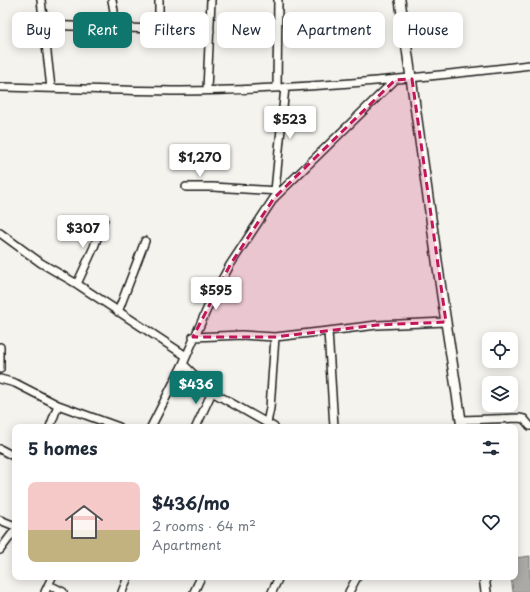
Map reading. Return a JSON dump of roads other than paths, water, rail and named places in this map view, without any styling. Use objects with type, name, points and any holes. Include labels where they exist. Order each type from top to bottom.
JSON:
[{"type":"street","points":[[41,0],[42,12]]},
{"type":"street","points":[[112,0],[114,12]]},
{"type":"street","points":[[159,0],[159,12]]},
{"type":"street","points":[[207,90],[211,0]]},
{"type":"street","points":[[276,87],[278,0]]},
{"type":"street","points":[[400,0],[462,424],[519,418],[524,419],[530,426]]},
{"type":"street","points":[[47,48],[51,88]]},
{"type":"street","points":[[0,87],[181,91],[284,87],[412,79],[530,65]]},
{"type":"street","points":[[153,424],[183,364],[193,338],[230,265],[277,191],[395,80]]},
{"type":"street","points":[[277,191],[284,87]]},
{"type":"street","points":[[186,187],[277,191]]},
{"type":"street","points":[[77,284],[94,247],[104,219]]},
{"type":"street","points":[[0,233],[41,263],[77,284],[186,356]]},
{"type":"street","points":[[118,312],[145,241]]},
{"type":"street","points":[[193,338],[242,335],[275,337],[377,324],[446,322]]},
{"type":"street","points":[[328,331],[334,424]]},
{"type":"street","points":[[272,424],[270,408],[275,337]]},
{"type":"street","points":[[0,347],[0,369]]},
{"type":"street","points":[[183,364],[212,392],[268,424]]},
{"type":"street","points":[[0,379],[15,383],[58,405],[111,424]]},
{"type":"street","points":[[197,424],[212,392]]},
{"type":"street","points":[[51,424],[58,405]]},
{"type":"street","points":[[0,449],[12,455]]},
{"type":"street","points":[[0,520],[12,525]]},
{"type":"street","points":[[0,550],[12,534]]},
{"type":"street","points":[[122,592],[127,580]]},
{"type":"street","points":[[194,592],[200,580]]},
{"type":"street","points":[[272,592],[278,580]]},
{"type":"street","points":[[349,592],[355,580]]},
{"type":"street","points":[[484,580],[486,592]]},
{"type":"street","points":[[47,589],[62,592]]}]
